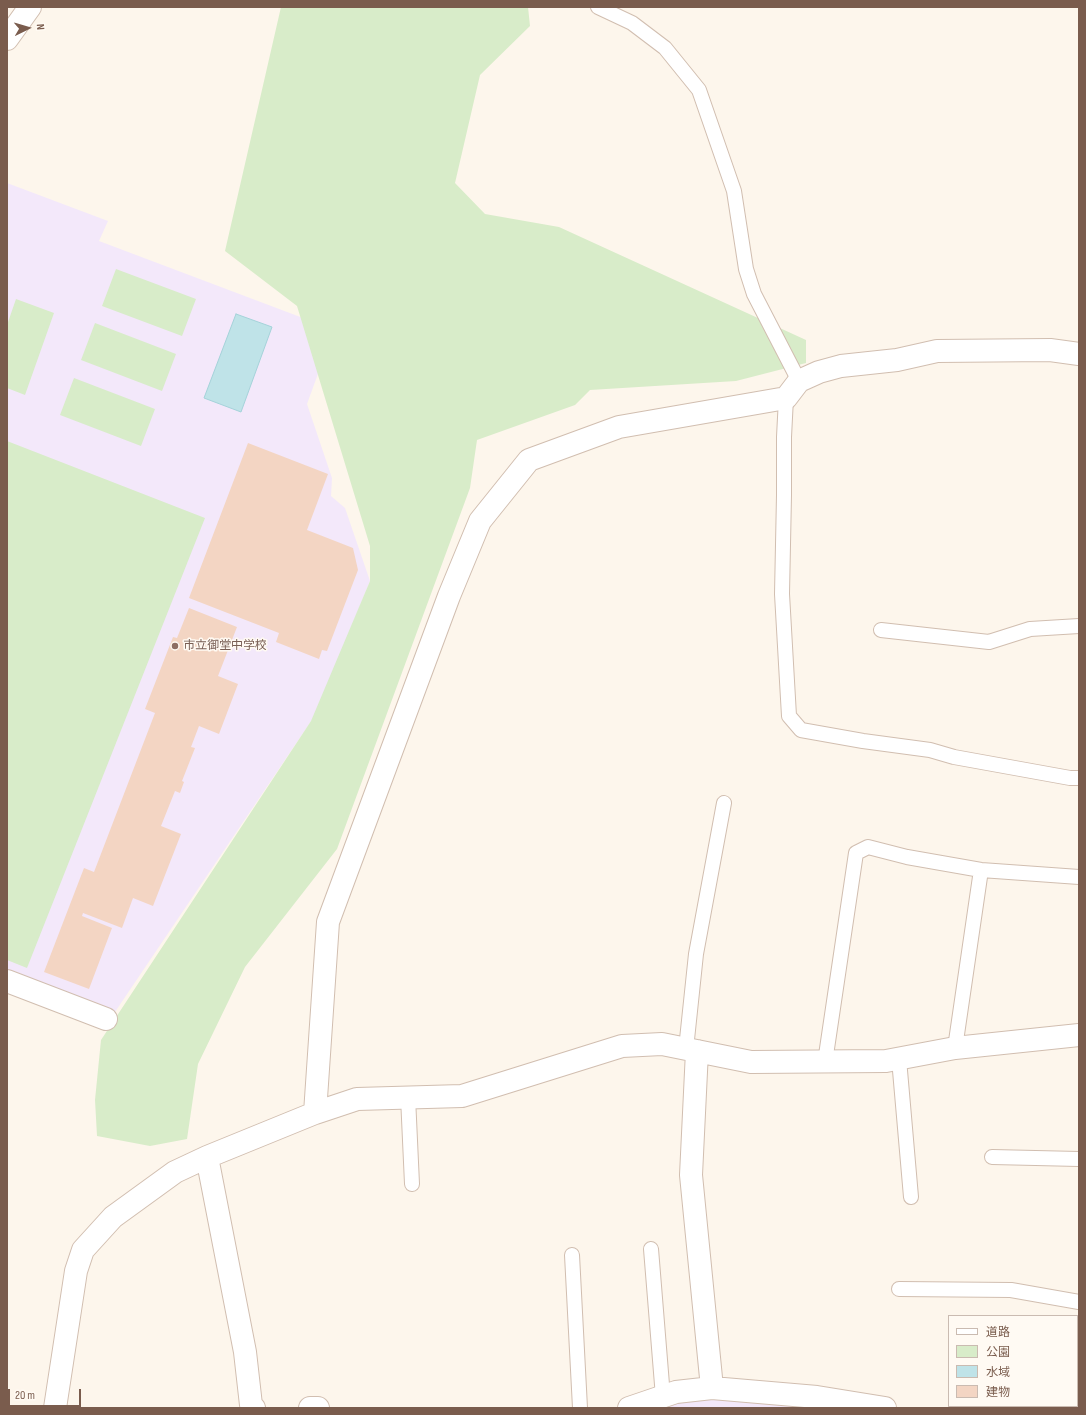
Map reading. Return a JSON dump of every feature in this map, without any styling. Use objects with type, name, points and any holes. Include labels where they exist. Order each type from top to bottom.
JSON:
[{"type":"street","points":[[7,39],[30,7]]},
{"type":"street","points":[[315,1112],[328,922],[447,604],[480,521],[529,460],[619,426],[793,390],[819,372],[841,366],[897,360],[937,351],[1050,350],[1079,354]]},
{"type":"street","points":[[7,981],[106,1019]]},
{"type":"street","points":[[55,1408],[76,1271],[82,1250],[113,1217],[175,1172],[315,1112],[357,1099],[462,1096],[622,1046],[662,1044],[751,1062],[886,1061],[955,1048],[1079,1036]]},
{"type":"street","points":[[692,1050],[691,1175],[712,1388]]},
{"type":"street","points":[[207,1157],[245,1352],[251,1405],[254,1408]]},
{"type":"street","points":[[61,1375],[69,1408]]},
{"type":"street","points":[[629,1408],[676,1392],[712,1388],[818,1398],[885,1408]]},
{"type":"street","points":[[310,1408],[318,1408]]},
{"type":"lane","points":[[598,7],[632,23],[665,48],[699,90],[734,191],[746,269],[754,294],[793,390],[784,437],[782,594],[789,716],[801,730],[863,741],[930,750],[954,758],[1070,778],[1079,778]]},
{"type":"lane","points":[[881,630],[989,642],[1030,629],[1079,626]]},
{"type":"lane","points":[[692,1050],[696,954],[724,803]]},
{"type":"lane","points":[[825,1062],[856,853],[868,847],[907,857],[980,870],[1079,877]]},
{"type":"lane","points":[[955,1048],[980,870]]},
{"type":"lane","points":[[899,1059],[911,1197]]},
{"type":"lane","points":[[408,1098],[412,1184]]},
{"type":"lane","points":[[992,1157],[1079,1159]]},
{"type":"lane","points":[[651,1249],[663,1397]]},
{"type":"lane","points":[[572,1255],[580,1408]]},
{"type":"lane","points":[[899,1289],[1011,1290],[1079,1302]]},
{"type":"shaded area","name":"市立御堂中学校","points":[[7,183],[108,221],[99,241],[303,318],[319,371],[307,404],[332,478],[331,496],[345,508],[370,581],[318,711],[115,1012],[7,970]]},
{"type":"shaded area","points":[[702,1395],[826,1408],[649,1408]]},
{"type":"green space","points":[[281,7],[528,7],[530,26],[480,75],[455,183],[485,214],[559,227],[806,340],[806,363],[736,381],[590,390],[575,405],[477,440],[470,488],[337,849],[245,967],[198,1064],[187,1139],[150,1146],[97,1136],[95,1100],[101,1040],[311,721],[370,581],[370,546],[297,306],[225,251]]},
{"type":"green space","points":[[116,269],[196,299],[182,336],[102,306]]},
{"type":"green space","points":[[16,299],[54,313],[25,395],[7,388],[7,325]]},
{"type":"green space","points":[[95,323],[176,354],[162,391],[81,360]]},
{"type":"green space","points":[[74,378],[155,409],[141,446],[60,415]]},
{"type":"green space","points":[[7,441],[205,518],[27,968],[7,960]]},
{"type":"water","points":[[236,314],[272,327],[241,412],[204,398]]},
{"type":"building","points":[[248,443],[328,474],[307,530],[353,548],[358,570],[327,651],[322,650],[319,659],[276,642],[279,633],[189,598]]},
{"type":"building","points":[[189,608],[237,627],[218,676],[238,684],[219,734],[199,726],[191,747],[195,748],[182,781],[184,782],[180,793],[175,791],[161,826],[181,834],[153,906],[133,898],[122,928],[83,913],[82,916],[112,928],[89,989],[44,972],[84,868],[94,872],[155,713],[145,709],[173,637],[177,638]]},
{"type":"place","name":"市立御堂中学校","points":[[175,646]]}]
